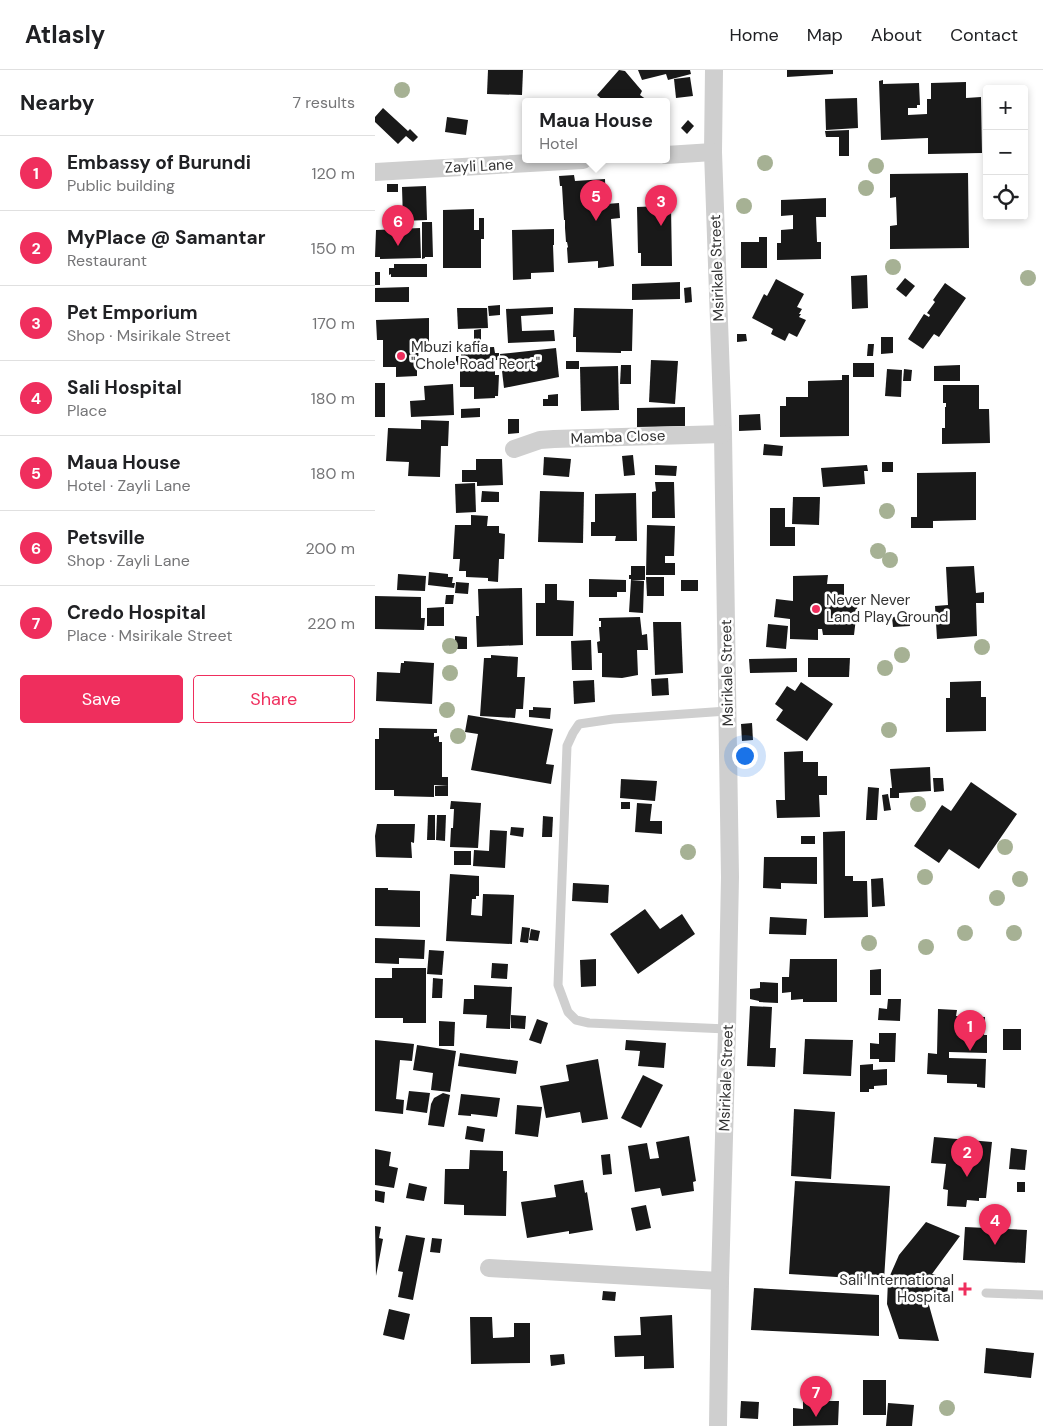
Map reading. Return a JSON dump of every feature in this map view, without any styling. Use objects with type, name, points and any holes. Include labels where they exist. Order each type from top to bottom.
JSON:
[{"type":"street","name":"Msirikale Street","points":[[714,70],[713,152],[723,434],[730,878],[718,1426]]},
{"type":"street","points":[[670,155],[713,152]]},
{"type":"street","name":"Zayli Lane","points":[[375,172],[531,163]]},
{"type":"street","name":"Mamba Close","points":[[514,449],[525,444],[547,440],[723,434]]},
{"type":"street","points":[[489,1268],[720,1281]]},
{"type":"lane","points":[[727,711],[613,719],[579,724],[573,732],[567,746],[558,985],[568,1012],[576,1020],[589,1023],[727,1029]]},
{"type":"lane","points":[[986,1293],[1043,1295]]},
{"type":"building","points":[[488,70],[523,70],[522,95],[487,94]]},
{"type":"building","points":[[619,70],[625,71],[642,91],[640,95],[644,98],[600,98],[597,95]]},
{"type":"building","points":[[638,70],[690,70],[691,74],[668,80],[666,74],[642,80]]},
{"type":"building","points":[[787,70],[833,70],[833,74],[787,77]]},
{"type":"building","points":[[690,77],[693,96],[676,98],[674,79]]},
{"type":"building","points":[[883,80],[883,84],[919,83],[920,105],[917,105],[917,108],[908,108],[908,115],[927,114],[927,99],[931,99],[931,83],[966,82],[966,98],[981,97],[982,153],[928,154],[928,138],[881,140],[879,81]]},
{"type":"building","points":[[857,98],[858,128],[826,130],[825,99]]},
{"type":"building","points":[[383,108],[408,131],[410,129],[418,137],[413,142],[406,136],[398,144],[375,122],[375,117]]},
{"type":"building","points":[[447,117],[468,120],[466,135],[445,132]]},
{"type":"building","points":[[688,120],[694,126],[687,134],[681,128]]},
{"type":"building","points":[[849,130],[849,156],[839,156],[839,137],[826,137],[825,131]]},
{"type":"building","points":[[968,173],[969,248],[890,249],[890,226],[897,225],[896,197],[890,198],[890,174]]},
{"type":"building","points":[[574,175],[575,181],[605,179],[606,204],[619,203],[620,218],[611,219],[614,266],[598,268],[598,261],[568,263],[562,186],[560,186],[559,176]]},
{"type":"building","points":[[387,184],[398,184],[398,192],[387,192]]},
{"type":"building","points":[[426,186],[427,220],[403,221],[402,187]]},
{"type":"building","points":[[826,198],[826,217],[816,217],[817,242],[821,242],[821,259],[777,260],[777,243],[781,243],[781,230],[793,229],[793,215],[781,216],[781,200]]},
{"type":"building","points":[[665,203],[665,206],[671,206],[672,266],[641,266],[641,253],[638,253],[637,207],[662,206]]},
{"type":"building","points":[[474,209],[474,230],[479,230],[479,218],[484,218],[484,239],[481,239],[481,268],[443,268],[443,210]]},
{"type":"building","points":[[422,222],[432,222],[433,257],[422,259]]},
{"type":"building","points":[[420,228],[421,258],[380,259],[380,257],[375,257],[376,230]]},
{"type":"building","points":[[554,229],[554,272],[531,273],[531,279],[513,280],[512,230]]},
{"type":"building","points":[[759,237],[767,237],[767,268],[741,268],[741,242],[759,242]]},
{"type":"building","points":[[394,264],[427,264],[427,277],[391,277],[391,274],[389,275],[389,268],[394,268]]},
{"type":"building","points":[[375,272],[380,272],[380,285],[375,285]]},
{"type":"building","points":[[867,275],[868,308],[852,309],[851,276]]},
{"type":"building","points":[[905,278],[915,286],[906,297],[896,289]]},
{"type":"building","points":[[776,279],[804,294],[797,307],[802,309],[799,317],[806,320],[797,337],[789,333],[785,341],[771,334],[773,329],[752,318],[764,294],[767,296]]},
{"type":"building","points":[[680,282],[680,299],[632,300],[632,284]]},
{"type":"building","points":[[945,283],[966,298],[939,337],[934,334],[923,349],[908,339],[924,314],[929,317],[930,315],[927,313],[935,302],[933,300]]},
{"type":"building","points":[[409,287],[409,302],[375,302],[375,288]]},
{"type":"building","points":[[691,287],[692,302],[685,303],[684,288]]},
{"type":"building","points":[[500,305],[500,315],[489,316],[488,306]]},
{"type":"building","points":[[553,307],[553,314],[521,316],[522,331],[554,330],[555,341],[508,343],[506,309]]},
{"type":"building","points":[[457,308],[487,308],[488,328],[458,329]]},
{"type":"building","points":[[574,308],[633,309],[632,351],[621,351],[621,353],[576,352],[576,337],[573,337]]},
{"type":"building","name":"Mbuzi kafia \"Chole Road Reort\"","points":[[429,318],[429,347],[418,347],[419,366],[417,366],[417,376],[396,377],[396,367],[383,367],[383,340],[377,340],[376,320]]},
{"type":"building","points":[[481,329],[481,346],[474,346],[474,330]]},
{"type":"building","points":[[737,334],[746,334],[747,341],[737,342]]},
{"type":"building","points":[[881,337],[893,337],[893,353],[881,354]]},
{"type":"building","points":[[868,344],[874,344],[873,356],[867,356]]},
{"type":"building","points":[[494,347],[495,353],[499,353],[499,360],[495,360],[495,375],[499,375],[498,396],[495,396],[495,398],[474,399],[474,387],[460,387],[460,367],[474,365],[456,365],[456,356],[461,356],[461,348]]},
{"type":"building","points":[[556,348],[559,377],[504,388],[500,354]]},
{"type":"building","points":[[651,360],[678,361],[675,404],[649,402]]},
{"type":"building","points":[[566,361],[579,361],[579,369],[566,369]]},
{"type":"building","points":[[853,363],[874,363],[874,377],[853,377]]},
{"type":"building","points":[[621,365],[631,365],[631,384],[620,384]]},
{"type":"building","points":[[960,365],[960,381],[934,381],[934,366]]},
{"type":"building","points":[[618,366],[619,410],[581,411],[580,367]]},
{"type":"building","points":[[887,369],[902,370],[901,397],[885,396]]},
{"type":"building","points":[[904,369],[912,370],[911,381],[903,381]]},
{"type":"building","points":[[842,375],[849,375],[849,436],[780,437],[780,406],[786,406],[786,397],[808,397],[808,381],[842,380]]},
{"type":"building","points":[[375,383],[385,383],[385,417],[375,417]]},
{"type":"building","points":[[453,384],[454,415],[411,417],[410,401],[425,400],[424,386]]},
{"type":"building","points":[[943,385],[979,385],[979,409],[989,409],[990,443],[942,444],[942,428],[945,428],[946,407],[946,403],[943,403]]},
{"type":"building","points":[[558,394],[558,406],[543,406],[543,399],[548,399],[548,395]]},
{"type":"building","points":[[685,407],[685,426],[637,427],[637,408]]},
{"type":"building","points":[[480,408],[480,417],[461,418],[461,409]]},
{"type":"building","points":[[760,414],[761,430],[739,431],[739,415]]},
{"type":"building","points":[[508,419],[519,419],[519,433],[508,434]]},
{"type":"building","points":[[421,420],[449,421],[448,446],[441,446],[440,477],[408,476],[409,462],[386,461],[388,428],[421,429]]},
{"type":"building","points":[[764,444],[783,446],[782,456],[763,455]]},
{"type":"building","points":[[633,455],[635,475],[624,476],[622,456]]},
{"type":"building","points":[[544,457],[571,459],[569,477],[543,475]]},
{"type":"building","points":[[476,459],[502,459],[503,485],[477,486],[477,482],[462,482],[462,470],[476,470]]},
{"type":"building","points":[[882,462],[893,462],[893,472],[882,472]]},
{"type":"building","points":[[655,465],[677,466],[676,476],[655,475]]},
{"type":"building","points":[[867,465],[868,471],[864,471],[865,484],[823,487],[821,468]]},
{"type":"building","points":[[976,472],[976,520],[933,521],[933,528],[911,528],[911,517],[917,517],[917,473]]},
{"type":"building","points":[[655,482],[674,482],[675,518],[652,518],[652,492],[656,491]]},
{"type":"building","points":[[475,483],[476,512],[456,513],[455,484]]},
{"type":"building","points":[[482,491],[499,492],[499,502],[481,502]]},
{"type":"building","points":[[540,491],[584,492],[583,543],[538,542]]},
{"type":"building","points":[[636,493],[637,541],[615,541],[616,536],[591,536],[591,522],[595,522],[595,494]]},
{"type":"building","points":[[793,497],[820,497],[819,525],[792,524]]},
{"type":"building","points":[[770,508],[785,508],[785,527],[795,527],[795,546],[770,546]]},
{"type":"building","points":[[471,515],[488,516],[487,526],[499,526],[499,533],[505,534],[504,559],[499,559],[498,582],[488,581],[488,578],[466,577],[466,571],[459,571],[460,559],[453,559],[455,525],[471,525]]},
{"type":"building","points":[[647,525],[675,526],[674,556],[665,556],[665,563],[675,563],[675,575],[646,575]]},
{"type":"building","points":[[631,566],[645,566],[645,580],[629,579]]},
{"type":"building","points":[[974,566],[976,593],[984,592],[984,603],[976,603],[977,636],[937,639],[935,606],[948,605],[946,567]]},
{"type":"building","points":[[429,572],[448,574],[448,577],[453,577],[452,583],[455,583],[454,588],[428,585]]},
{"type":"building","points":[[398,574],[426,576],[425,591],[397,590]]},
{"type":"building","name":"Never Never Land Play Ground","points":[[828,575],[827,584],[844,584],[844,600],[858,601],[854,635],[823,635],[822,629],[818,629],[818,640],[790,639],[790,619],[774,617],[776,599],[793,601],[793,576]]},
{"type":"building","points":[[646,577],[664,577],[664,596],[647,596]]},
{"type":"building","points":[[589,579],[626,580],[626,592],[617,592],[617,597],[589,597]]},
{"type":"building","points":[[631,580],[644,581],[643,613],[629,612]]},
{"type":"building","points":[[681,580],[698,580],[698,591],[681,591]]},
{"type":"building","points":[[456,582],[469,583],[468,594],[455,593]]},
{"type":"building","points":[[545,584],[557,584],[557,600],[574,601],[573,636],[536,636],[536,603],[545,603]]},
{"type":"building","points":[[522,588],[523,645],[477,647],[476,616],[479,616],[478,589]]},
{"type":"building","points":[[446,595],[454,595],[453,604],[445,604]]},
{"type":"building","points":[[375,596],[421,597],[421,618],[425,618],[424,630],[375,629]]},
{"type":"building","points":[[444,607],[444,626],[427,626],[427,608]]},
{"type":"building","points":[[909,616],[910,626],[893,627],[892,617]]},
{"type":"building","points":[[640,617],[642,635],[647,634],[648,650],[637,650],[638,675],[622,678],[602,677],[602,653],[598,653],[597,642],[600,641],[599,627],[601,627],[601,621],[599,621],[599,618]]},
{"type":"building","points":[[653,622],[681,622],[683,673],[655,675]]},
{"type":"building","points":[[768,624],[788,626],[786,649],[766,647]]},
{"type":"building","points":[[455,636],[467,637],[467,649],[455,649]]},
{"type":"building","points":[[591,640],[592,670],[572,670],[571,641]]},
{"type":"building","points":[[491,655],[518,657],[517,677],[525,677],[523,709],[516,709],[515,718],[480,716],[484,658],[491,658]]},
{"type":"building","points":[[797,658],[797,672],[750,673],[749,659]]},
{"type":"building","points":[[808,658],[850,658],[849,677],[808,677]]},
{"type":"building","points":[[404,661],[434,663],[432,704],[376,701],[377,672],[400,673],[401,663],[404,663]]},
{"type":"building","points":[[668,678],[669,695],[652,696],[651,679]]},
{"type":"building","points":[[594,680],[595,702],[574,704],[573,681]]},
{"type":"building","points":[[981,681],[981,697],[986,697],[986,731],[946,732],[946,698],[950,698],[950,682]]},
{"type":"building","points":[[801,682],[833,704],[807,741],[776,720],[783,710],[775,704],[787,686],[795,691]]},
{"type":"building","points":[[533,707],[551,708],[550,719],[529,717],[529,710],[533,710]]},
{"type":"building","points":[[468,715],[553,729],[546,764],[554,765],[551,784],[471,770],[478,734],[465,732]]},
{"type":"building","points":[[752,723],[753,740],[742,741],[741,724]]},
{"type":"building","points":[[379,728],[437,729],[434,737],[439,736],[439,742],[442,742],[442,777],[448,777],[448,786],[434,785],[434,797],[394,796],[394,790],[375,790],[375,739],[379,739]]},
{"type":"building","points":[[803,751],[803,762],[818,762],[818,776],[827,776],[827,795],[819,795],[820,817],[777,818],[776,800],[785,800],[784,752]]},
{"type":"building","points":[[930,767],[931,791],[899,793],[899,798],[890,798],[890,788],[892,788],[890,769]]},
{"type":"building","points":[[933,778],[943,778],[944,791],[934,792]]},
{"type":"building","points":[[621,779],[657,781],[655,801],[620,798]]},
{"type":"building","points":[[971,782],[1017,814],[979,869],[949,849],[939,863],[914,846],[942,805],[951,811]]},
{"type":"building","points":[[435,786],[448,786],[448,796],[435,796]]},
{"type":"building","points":[[868,787],[879,788],[877,820],[866,820]]},
{"type":"building","points":[[888,794],[891,810],[884,811],[882,795]]},
{"type":"building","points":[[451,801],[481,803],[478,848],[450,847],[454,809],[450,809]]},
{"type":"building","points":[[621,802],[630,802],[630,809],[621,809]]},
{"type":"building","points":[[637,803],[652,804],[650,821],[662,821],[662,834],[635,832]]},
{"type":"building","points":[[428,815],[435,815],[435,840],[427,840]]},
{"type":"building","points":[[437,815],[446,815],[445,841],[436,840]]},
{"type":"building","points":[[543,816],[553,817],[552,837],[542,837]]},
{"type":"building","points":[[377,824],[415,824],[414,843],[411,842],[412,858],[376,857],[375,836]]},
{"type":"building","points":[[511,827],[524,828],[523,837],[510,835]]},
{"type":"building","points":[[490,830],[507,831],[505,868],[473,866],[474,850],[489,851]]},
{"type":"building","points":[[845,831],[845,876],[853,876],[853,881],[867,881],[868,917],[824,918],[823,832]]},
{"type":"building","points":[[801,836],[815,836],[815,844],[801,844]]},
{"type":"building","points":[[454,851],[471,851],[471,865],[454,865]]},
{"type":"building","points":[[764,857],[817,857],[817,884],[781,883],[781,889],[763,888]]},
{"type":"building","points":[[450,874],[479,876],[479,896],[476,896],[476,899],[472,899],[471,915],[482,916],[483,894],[514,895],[512,944],[446,941]]},
{"type":"building","points":[[883,878],[885,906],[872,907],[871,879]]},
{"type":"building","points":[[573,883],[609,885],[608,903],[572,901]]},
{"type":"building","points":[[375,888],[420,891],[420,927],[375,926]]},
{"type":"building","points":[[645,909],[660,929],[682,914],[695,934],[638,974],[610,934]]},
{"type":"building","points":[[770,917],[807,919],[806,935],[769,934]]},
{"type":"building","points":[[522,927],[530,928],[528,943],[520,942]]},
{"type":"building","points":[[531,929],[540,931],[538,941],[529,940]]},
{"type":"building","points":[[375,938],[425,940],[424,959],[399,958],[399,964],[375,963]]},
{"type":"building","points":[[429,950],[444,951],[442,975],[427,974]]},
{"type":"building","points":[[596,959],[596,986],[581,987],[580,960]]},
{"type":"building","points":[[790,959],[837,959],[837,1002],[803,1002],[803,999],[791,1000],[791,992],[782,993],[782,977],[789,977]]},
{"type":"building","points":[[492,963],[508,964],[507,979],[491,978]]},
{"type":"building","points":[[392,968],[426,968],[426,1023],[403,1023],[403,1018],[375,1018],[375,978],[392,978]]},
{"type":"building","points":[[881,969],[881,995],[870,995],[870,970]]},
{"type":"building","points":[[433,978],[443,979],[442,998],[432,998]]},
{"type":"building","points":[[760,982],[778,983],[778,1003],[759,1002],[750,999],[750,989],[760,988]]},
{"type":"building","points":[[474,985],[512,987],[510,1029],[486,1028],[487,1015],[463,1014],[464,999],[474,999]]},
{"type":"building","points":[[888,999],[901,999],[900,1021],[878,1020],[879,1008],[887,1009]]},
{"type":"building","points":[[750,1006],[772,1007],[770,1048],[776,1048],[775,1067],[747,1066]]},
{"type":"building","points":[[938,1009],[957,1010],[956,1016],[985,1017],[984,1035],[987,1035],[987,1053],[949,1052],[949,1058],[986,1059],[985,1088],[977,1087],[977,1084],[947,1083],[947,1075],[927,1074],[928,1053],[937,1054]]},
{"type":"building","points":[[511,1015],[526,1016],[525,1029],[511,1028]]},
{"type":"building","points":[[537,1019],[548,1023],[541,1044],[529,1040]]},
{"type":"building","points":[[439,1021],[455,1022],[454,1046],[439,1046]]},
{"type":"building","points":[[1003,1029],[1021,1029],[1021,1050],[1003,1050]]},
{"type":"building","points":[[879,1033],[896,1033],[895,1062],[879,1062],[879,1059],[870,1059],[870,1043],[879,1044]]},
{"type":"building","points":[[805,1039],[853,1040],[851,1076],[803,1074]]},
{"type":"building","points":[[375,1040],[414,1044],[412,1061],[400,1060],[396,1099],[404,1100],[403,1114],[375,1111]]},
{"type":"building","points":[[626,1040],[666,1043],[664,1068],[638,1066],[640,1051],[625,1050]]},
{"type":"building","points":[[417,1045],[456,1051],[450,1092],[431,1090],[433,1073],[413,1070]]},
{"type":"building","points":[[460,1053],[518,1061],[516,1074],[458,1066]]},
{"type":"building","points":[[598,1059],[608,1119],[582,1123],[580,1112],[546,1118],[540,1086],[569,1081],[566,1065]]},
{"type":"building","points":[[873,1064],[873,1070],[887,1069],[887,1085],[874,1086],[874,1089],[869,1089],[869,1092],[860,1092],[860,1065]]},
{"type":"building","points":[[643,1075],[663,1085],[641,1128],[621,1118]]},
{"type":"building","points":[[409,1091],[430,1093],[427,1113],[406,1110]]},
{"type":"building","points":[[443,1093],[450,1095],[444,1127],[428,1125],[431,1104],[434,1098]]},
{"type":"building","points":[[461,1094],[500,1098],[497,1117],[471,1114],[471,1116],[458,1115]]},
{"type":"building","points":[[517,1105],[542,1107],[538,1137],[515,1134]]},
{"type":"building","points":[[794,1109],[835,1112],[831,1179],[791,1176]]},
{"type":"building","points":[[467,1126],[485,1129],[483,1142],[465,1139]]},
{"type":"building","points":[[689,1136],[696,1181],[693,1182],[694,1191],[662,1196],[660,1188],[635,1192],[628,1146],[647,1143],[650,1159],[659,1158],[656,1142]]},
{"type":"building","points":[[934,1137],[992,1142],[986,1198],[979,1198],[979,1201],[967,1200],[966,1207],[947,1206],[948,1190],[943,1189],[946,1164],[931,1163]]},
{"type":"building","points":[[1011,1148],[1027,1150],[1025,1170],[1009,1169]]},
{"type":"building","points":[[375,1149],[391,1152],[389,1166],[398,1168],[394,1188],[375,1185]]},
{"type":"building","points":[[470,1150],[503,1151],[503,1171],[507,1171],[506,1216],[464,1215],[464,1205],[444,1204],[445,1169],[469,1169]]},
{"type":"building","points":[[610,1154],[612,1174],[603,1175],[601,1155]]},
{"type":"building","points":[[583,1180],[585,1193],[587,1192],[593,1230],[569,1234],[569,1231],[527,1238],[521,1202],[556,1197],[554,1185]]},
{"type":"building","points":[[795,1181],[890,1186],[884,1280],[789,1274]]},
{"type":"building","points":[[1017,1182],[1025,1182],[1025,1192],[1017,1192]]},
{"type":"building","points":[[409,1183],[427,1187],[424,1201],[406,1198]]},
{"type":"building","points":[[375,1190],[385,1192],[384,1203],[375,1201]]},
{"type":"building","points":[[646,1205],[651,1228],[636,1231],[631,1208]]},
{"type":"building","points":[[926,1222],[960,1236],[932,1274],[950,1278],[947,1293],[930,1290],[927,1298],[939,1341],[899,1339],[887,1304],[888,1280],[899,1255]]},
{"type":"building","points":[[375,1226],[381,1227],[379,1238],[383,1239],[376,1276]]},
{"type":"building","points":[[965,1227],[1027,1230],[1025,1263],[963,1260]]},
{"type":"building","points":[[406,1235],[425,1238],[413,1300],[398,1297],[403,1272],[398,1271]]},
{"type":"building","points":[[432,1238],[442,1239],[440,1253],[430,1252]]},
{"type":"building","points":[[754,1288],[879,1295],[879,1336],[751,1330]]},
{"type":"building","points":[[603,1291],[616,1292],[615,1301],[602,1300]]},
{"type":"building","points":[[389,1309],[410,1314],[404,1340],[383,1335]]},
{"type":"building","points":[[672,1315],[674,1368],[644,1369],[644,1356],[615,1357],[614,1336],[641,1335],[640,1317]]},
{"type":"building","points":[[470,1317],[492,1317],[493,1338],[514,1337],[514,1323],[530,1323],[530,1363],[471,1364]]},
{"type":"building","points":[[986,1348],[1034,1353],[1031,1378],[984,1373]]},
{"type":"building","points":[[564,1354],[565,1364],[551,1366],[550,1355]]},
{"type":"building","points":[[863,1380],[886,1380],[886,1415],[863,1415]]},
{"type":"building","points":[[741,1401],[759,1402],[758,1419],[740,1418]]},
{"type":"building","points":[[803,1401],[839,1401],[838,1425],[793,1426],[793,1408],[803,1409]]},
{"type":"building","points":[[888,1403],[914,1405],[912,1426],[886,1426]]},
{"type":"place","name":"Maua House","points":[[596,221]]},
{"type":"place","name":"Pet Emporium","points":[[661,226]]},
{"type":"place","name":"Petsville","points":[[398,246]]},
{"type":"place","name":"Mbuzi kafia \"Chole Road Reort\"","points":[[401,356]]},
{"type":"place","name":"Never Never Land Play Ground","points":[[816,609]]},
{"type":"place","name":"Embassy of Burundi","points":[[970,1051]]},
{"type":"place","name":"MyPlace @ Samantar","points":[[967,1177]]},
{"type":"place","name":"Sali Hospital","points":[[995,1245]]},
{"type":"place","name":"Sali International Hospital","points":[[965,1289]]},
{"type":"place","name":"Credo Hospital","points":[[816,1417]]}]
